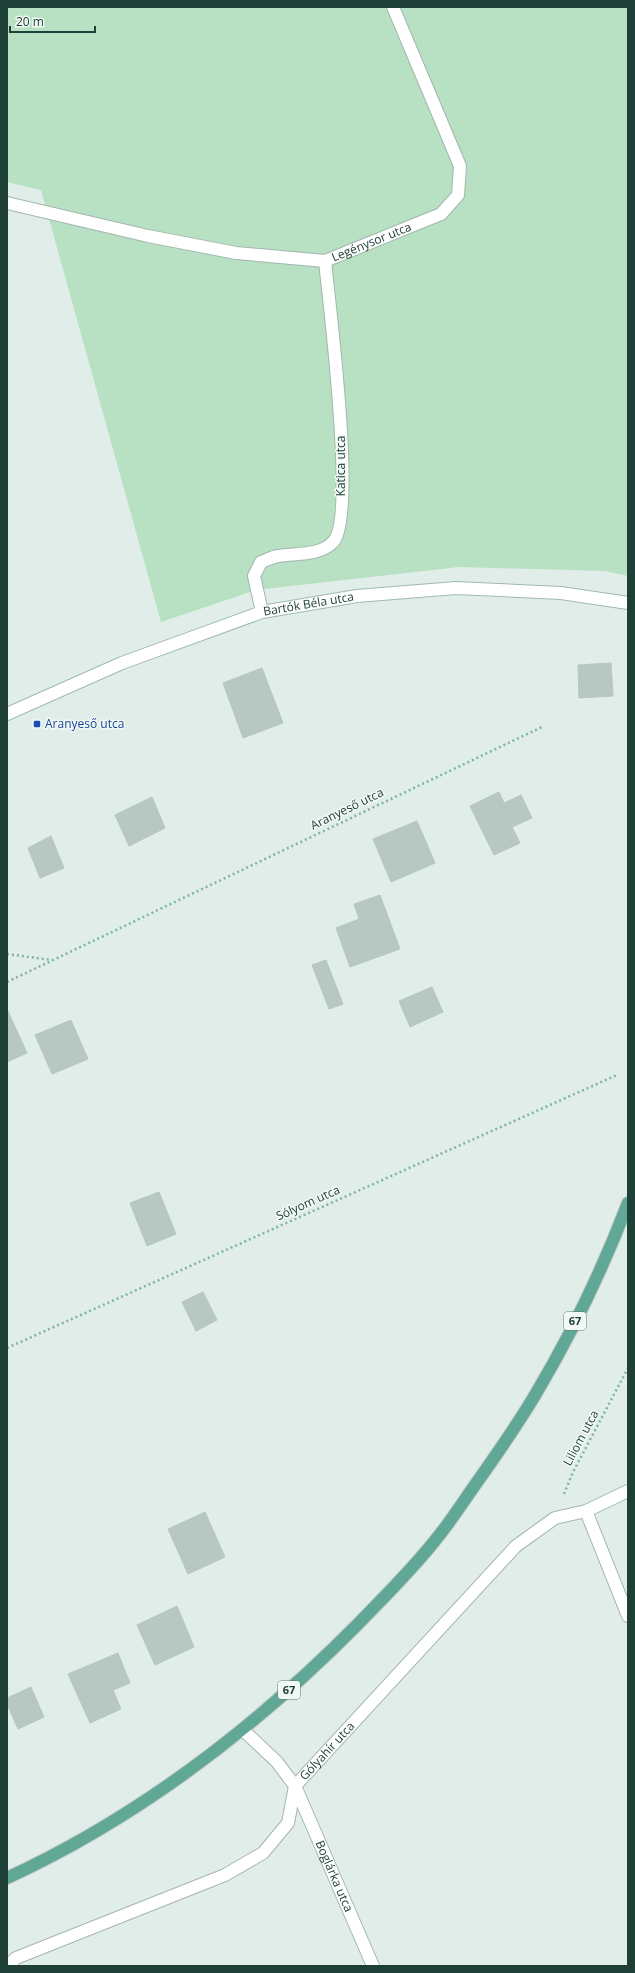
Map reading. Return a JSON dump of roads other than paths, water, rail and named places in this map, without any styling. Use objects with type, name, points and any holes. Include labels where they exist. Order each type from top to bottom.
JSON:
[{"type":"main road","name":"67","points":[[7,1878],[35,1865],[120,1818],[184,1775],[243,1730],[316,1666],[378,1604],[437,1538],[511,1433],[539,1390],[595,1282],[628,1203]]},
{"type":"street","name":"Legénysor utca","points":[[7,203],[148,236],[236,253],[325,261],[441,214],[458,196],[460,166],[393,7]]},
{"type":"street","name":"Katica utca","points":[[262,612],[254,576],[261,562],[276,556],[320,550],[334,541],[341,524],[343,445],[325,261]]},
{"type":"street","name":"Bartók Béla utca","points":[[7,714],[122,664],[262,612],[357,596],[456,588],[561,593],[628,603]]},
{"type":"street","name":"Gólyahír utca","points":[[7,1966],[16,1958],[225,1875],[263,1853],[288,1824],[295,1786],[516,1546],[555,1518],[586,1510],[628,1491]]},
{"type":"street","points":[[586,1510],[628,1616]]},
{"type":"street","name":"Boglárka utca","points":[[243,1730],[277,1762],[295,1786],[373,1966]]},
{"type":"place","name":"Aranyeső utca","points":[[37,724]]}]
